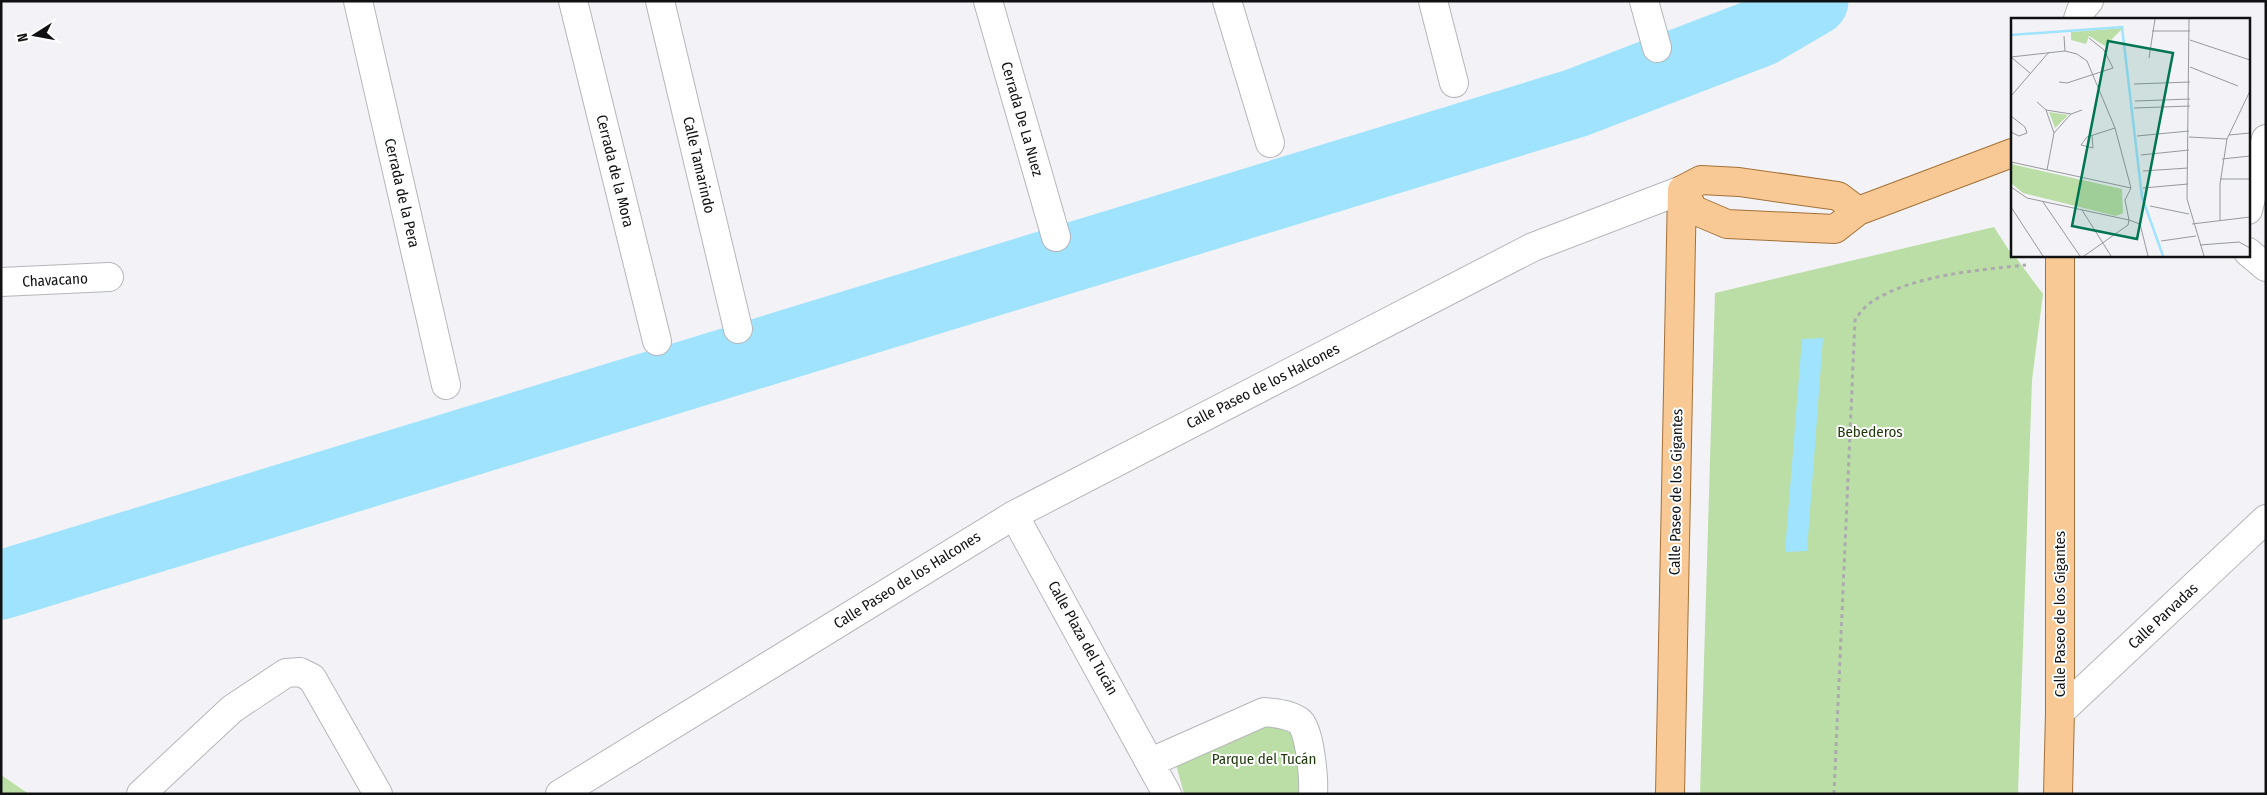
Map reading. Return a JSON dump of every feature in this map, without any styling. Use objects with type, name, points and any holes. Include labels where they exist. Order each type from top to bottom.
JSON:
[{"type":"main road","points":[[1682,190],[1694,210],[1727,224],[1835,229],[1858,211],[2011,153]]},
{"type":"main road","name":"Calle Paseo de los Halcones","points":[[1682,190],[1701,180],[1739,182],[1838,196],[1858,211]]},
{"type":"main road","name":"Calle Paseo de los Gigantes","points":[[1670,794],[1682,190]]},
{"type":"main road","name":"Calle Paseo de los Gigantes","points":[[2058,794],[2060,712],[2060,258]]},
{"type":"street","name":"Cerrada de la Pera","points":[[358,1],[446,384]]},
{"type":"street","name":"Cerrada de la Mora","points":[[573,1],[656,341]]},
{"type":"street","name":"Calle Tamarindo","points":[[660,1],[738,329]]},
{"type":"street","name":"Cerrada De La Nuez","points":[[988,1],[1056,237]]},
{"type":"street","points":[[1227,1],[1270,143]]},
{"type":"street","points":[[1433,1],[1454,83]]},
{"type":"street","points":[[1644,1],[1657,48]]},
{"type":"street","points":[[2078,18],[2081,10],[2089,1]]},
{"type":"street","points":[[2250,202],[2266,139]]},
{"type":"street","name":"Calle Paseo de los Halcones","points":[[560,794],[1014,515],[1533,247],[1682,190]]},
{"type":"street","points":[[2250,254],[2266,267]]},
{"type":"street","name":"Chavacano","points":[[1,282],[109,277]]},
{"type":"street","name":"Calle Plaza del Tucán","points":[[1014,515],[1167,794]]},
{"type":"street","name":"Calle Parvadas","points":[[2060,712],[2266,519]]},
{"type":"street","points":[[141,794],[232,709],[286,673],[300,672],[312,678],[378,794]]},
{"type":"street","points":[[1151,762],[1264,712],[1282,714],[1300,721],[1306,731],[1314,782],[1313,794]]},
{"type":"path","points":[[1834,794],[1855,320],[1868,303],[1910,285],[1954,274],[2060,258]]},
{"type":"green space","name":"Bebederos","points":[[1994,227],[2011,256],[2015,256],[2043,294],[2032,380],[2018,794],[1700,794],[1715,293]]},
{"type":"green space","name":"Parque del Tucán","points":[[1263,722],[1294,730],[1305,794],[1184,794],[1175,761]]},
{"type":"green space","points":[[1,775],[29,794],[1,794]]},
{"type":"water","points":[[1823,338],[1807,551],[1785,552],[1802,339]]},
{"type":"waterway","points":[[1,585],[1576,103],[1761,32],[1814,1]]}]
